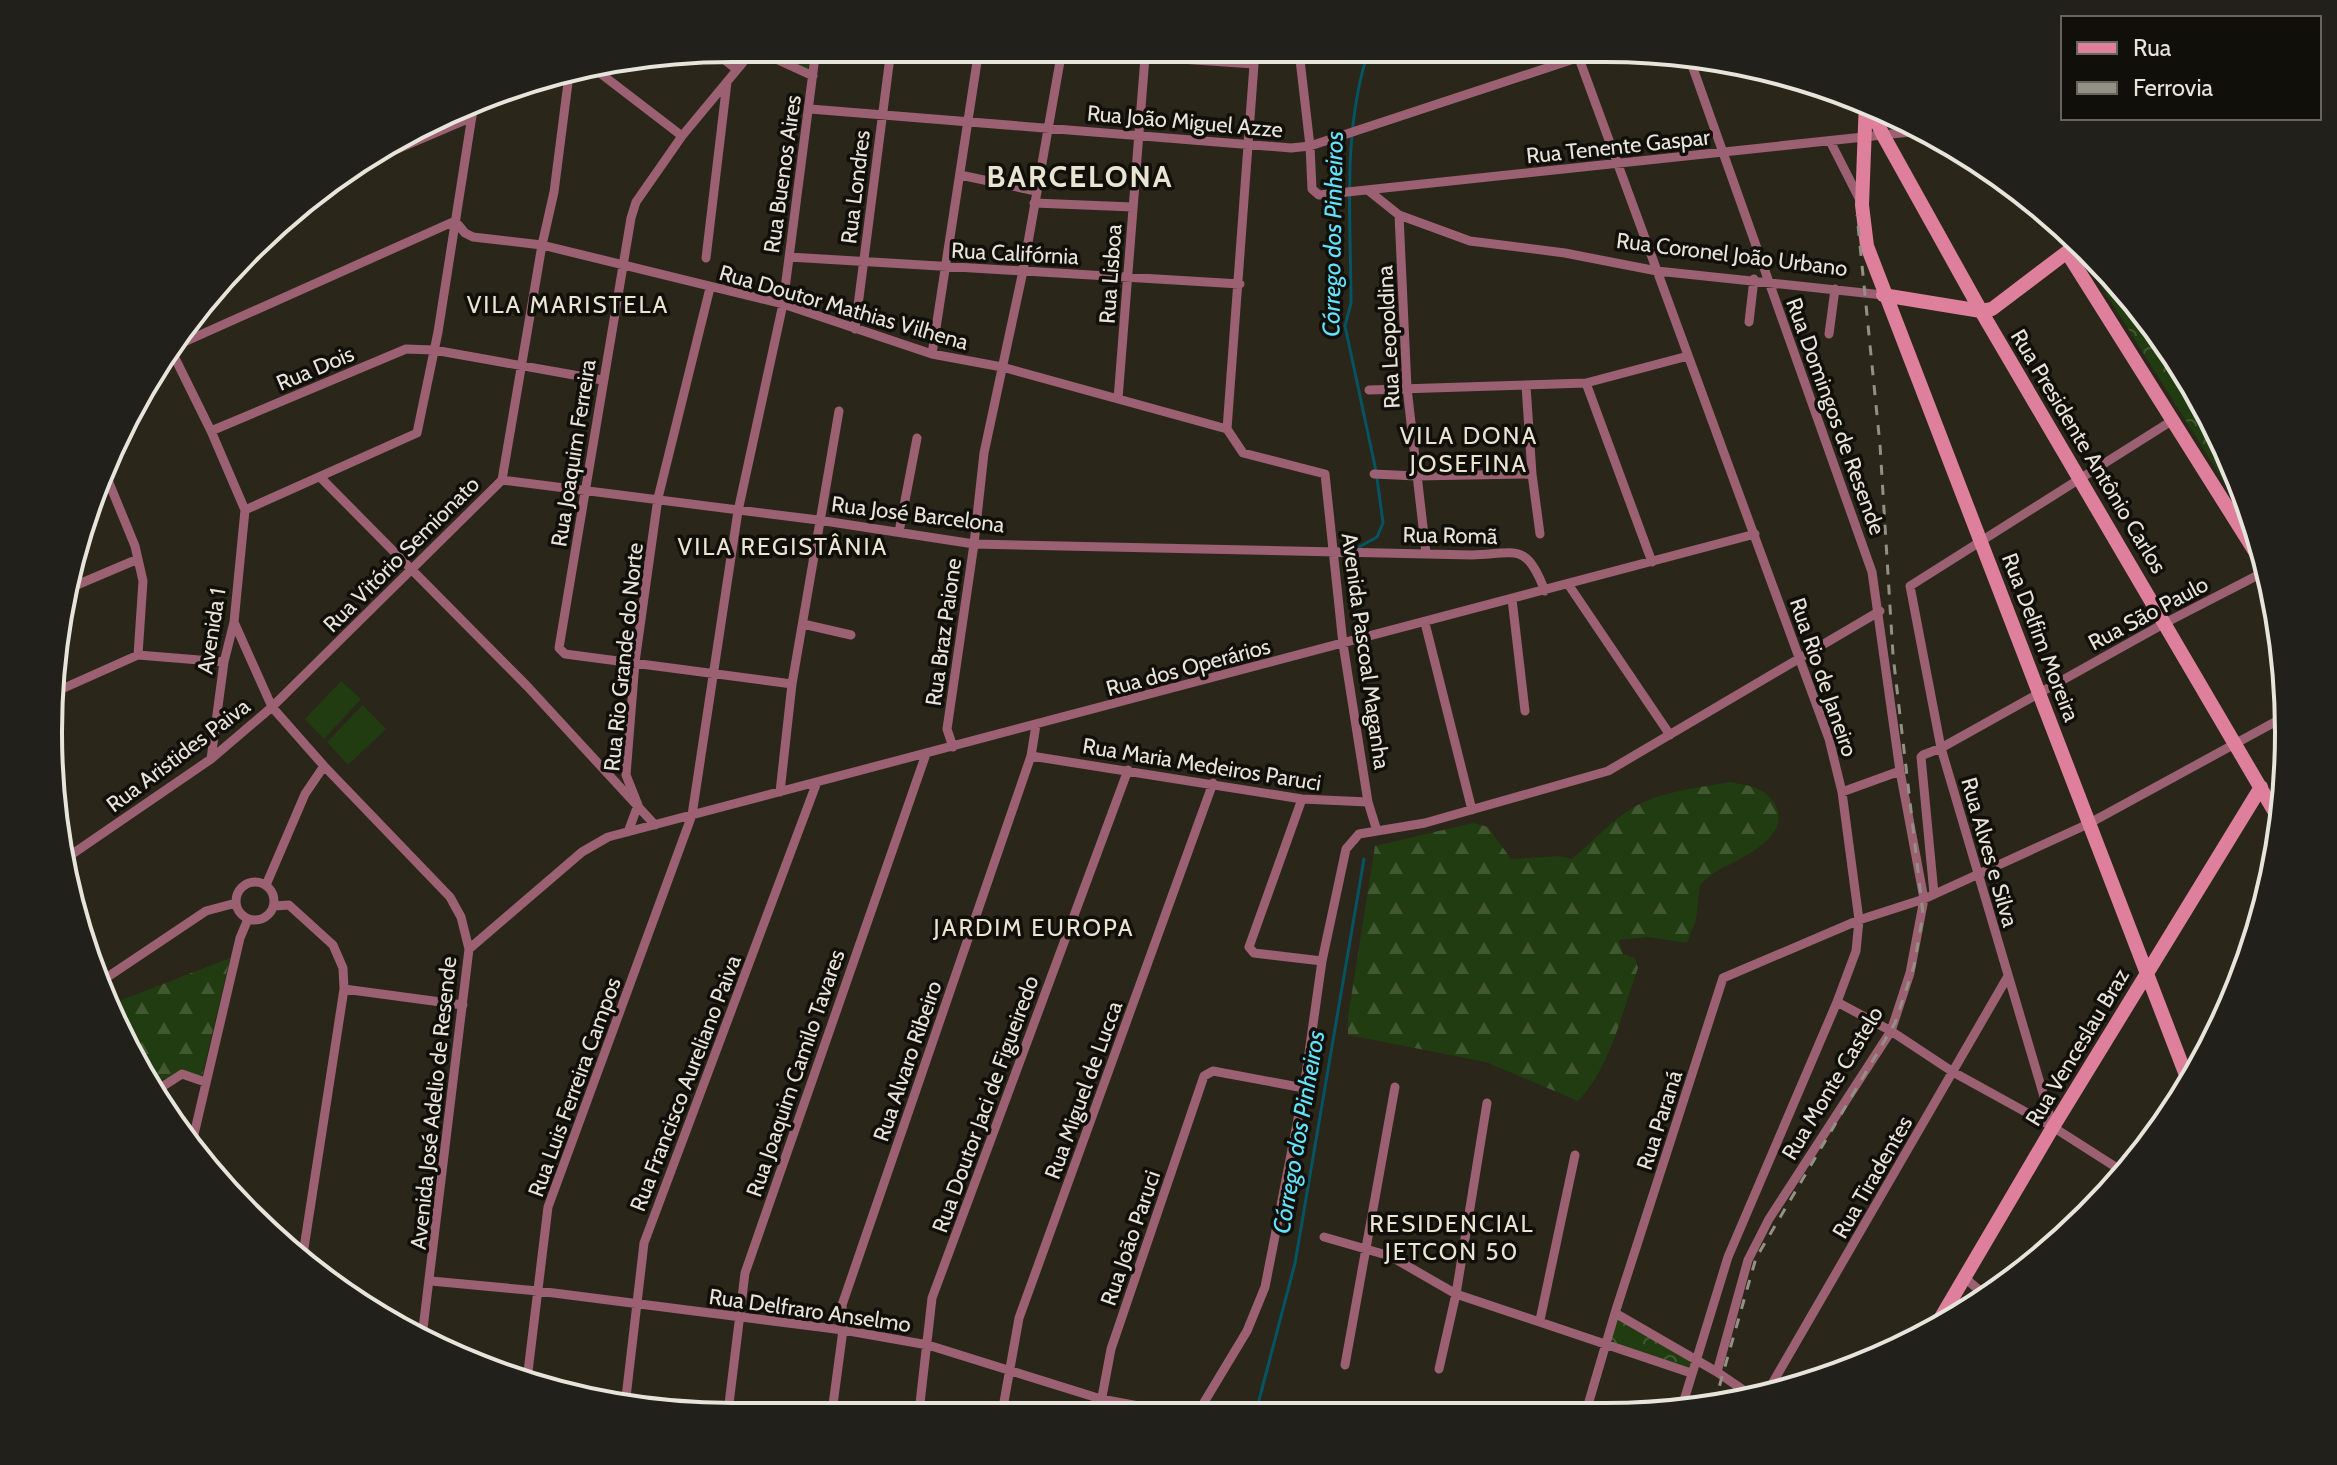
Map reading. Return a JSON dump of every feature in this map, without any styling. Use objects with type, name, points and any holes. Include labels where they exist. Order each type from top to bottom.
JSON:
[{"type":"main road","name":"Rua Delfim Moreira","points":[[1866,115],[1862,205],[1867,246],[1883,295],[2184,1070]]},
{"type":"main road","name":"Rua Presidente Antônio Carlos","points":[[1875,120],[1981,311],[2271,804]]},
{"type":"main road","points":[[1981,311],[1992,309],[2071,250]]},
{"type":"main road","points":[[2075,255],[2087,282],[2245,536]]},
{"type":"main road","points":[[2081,260],[2087,282]]},
{"type":"main road","name":"Rua Coronel João Urbano","points":[[1883,295],[1981,311]]},
{"type":"main road","name":"Rua Venceslau Braz","points":[[1946,1309],[2053,1127],[2261,787]]},
{"type":"street","points":[[728,62],[736,69]]},
{"type":"street","name":"Rua Joaquim Ferreira","points":[[635,662],[565,654],[559,648],[631,218],[636,202],[682,136],[743,62]]},
{"type":"street","points":[[783,62],[813,76]]},
{"type":"street","name":"Rua Buenos Aires","points":[[738,511],[783,304],[815,62]]},
{"type":"street","name":"Rua Londres","points":[[855,329],[889,62]]},
{"type":"street","points":[[932,354],[977,62]]},
{"type":"street","name":"Rua Braz Paione","points":[[953,747],[947,729],[984,453],[1023,271],[1060,62]]},
{"type":"street","name":"Rua Lisboa","points":[[1118,399],[1145,62]]},
{"type":"street","points":[[1223,62],[1254,64],[1227,429]]},
{"type":"street","points":[[1300,62],[1310,146]]},
{"type":"street","name":"Rua João Miguel Azze","points":[[810,109],[1291,148],[1310,146],[1557,62]]},
{"type":"street","name":"Rua Rio de Janeiro","points":[[1581,62],[1829,739],[1842,792],[1859,920],[1856,951],[1728,1257],[1684,1398]]},
{"type":"street","name":"Rua Domingos de Resende","points":[[1693,68],[1865,547],[1880,611]]},
{"type":"street","points":[[602,75],[682,136]]},
{"type":"street","points":[[706,258],[727,80]]},
{"type":"street","name":"Rua Vitório Semionato","points":[[272,707],[502,480],[554,192],[568,83]]},
{"type":"street","points":[[423,138],[472,117]]},
{"type":"street","points":[[177,358],[245,510],[417,433],[434,350],[472,117]]},
{"type":"street","name":"Rua Tenente Gaspar","points":[[1310,146],[1312,189],[1319,195],[1904,133]]},
{"type":"street","name":"Rua Delfim Moreira","points":[[1830,141],[1862,205]]},
{"type":"street","points":[[960,175],[1036,191]]},
{"type":"street","name":"Rua Coronel João Urbano","points":[[1369,191],[1399,215],[1470,241],[1565,253],[1657,271],[1767,280],[1883,295]]},
{"type":"street","points":[[1034,203],[1133,207]]},
{"type":"street","name":"Rua Leopoldina","points":[[1399,215],[1407,388],[1426,553]]},
{"type":"street","points":[[189,340],[455,221]]},
{"type":"street","name":"Rua Doutor Mathias Vilhena","points":[[455,221],[473,237],[542,245],[783,304],[932,354],[1002,367],[1227,429]]},
{"type":"street","name":"Rua Califórnia","points":[[789,257],[1240,284]]},
{"type":"street","points":[[1749,322],[1754,279]]},
{"type":"street","name":"Rua Rio Grande do Norte","points":[[638,805],[626,775],[635,662],[658,498],[710,288]]},
{"type":"street","points":[[1829,334],[1835,289]]},
{"type":"street","name":"Rua Dois","points":[[211,431],[406,349],[434,350],[602,380]]},
{"type":"street","points":[[1369,390],[1586,383],[1688,356]]},
{"type":"street","points":[[1586,383],[1652,562]]},
{"type":"street","points":[[1526,386],[1540,534]]},
{"type":"street","points":[[780,792],[792,684],[839,411]]},
{"type":"street","points":[[1981,541],[2173,420]]},
{"type":"street","name":"Avenida Pascoal Maganha","points":[[1227,429],[1243,453],[1325,474],[1343,644],[1368,802],[1377,831]]},
{"type":"street","points":[[899,532],[917,438]]},
{"type":"street","points":[[1374,474],[1532,474]]},
{"type":"street","points":[[320,477],[527,686],[655,825]]},
{"type":"street","name":"Rua José Barcelona","points":[[502,480],[658,498],[974,544],[1333,550]]},
{"type":"street","points":[[109,486],[138,559],[143,581],[138,655]]},
{"type":"street","name":"Avenida 1","points":[[211,759],[224,662],[234,622],[245,510]]},
{"type":"street","name":"Rua Luis Ferreira Campos","points":[[528,1370],[548,1207],[692,815],[738,511]]},
{"type":"street","name":"Rua dos Operários","points":[[628,832],[1755,534]]},
{"type":"street","name":"Rua Alves e Silva","points":[[1981,541],[1911,584],[1910,594],[1941,748],[2053,1127]]},
{"type":"street","name":"Rua Romã","points":[[1333,550],[1518,553],[1535,565],[1545,591]]},
{"type":"street","points":[[79,584],[138,559]]},
{"type":"street","name":"Rua São Paulo","points":[[1929,896],[1921,757],[2256,575]]},
{"type":"street","points":[[1568,584],[1670,735]]},
{"type":"street","points":[[1512,599],[1525,711]]},
{"type":"street","points":[[1204,1403],[1247,1331],[1265,1287],[1304,1088],[1322,961],[1346,849],[1359,834],[1425,823],[1608,771],[1880,611]]},
{"type":"street","name":"Rua Monte Castelo","points":[[1717,1372],[1748,1260],[1762,1233],[1891,1031],[1910,973],[1929,896],[1900,771],[1880,611]]},
{"type":"street","name":"Avenida José Adelio de Resende","points":[[234,622],[272,707],[450,897],[461,917],[469,949],[424,1327]]},
{"type":"street","points":[[1425,623],[1472,810]]},
{"type":"street","points":[[803,624],[851,635]]},
{"type":"street","points":[[63,688],[138,655],[224,662]]},
{"type":"street","points":[[635,662],[792,684]]},
{"type":"street","name":"Rua Aristides Paiva","points":[[73,853],[211,759],[272,707]]},
{"type":"street","name":"Rua Paraná","points":[[1588,1403],[1723,978],[1859,920],[1929,896],[2088,824],[2275,722]]},
{"type":"street","name":"Rua Alvaro Ribeiro","points":[[833,1403],[843,1330],[842,1305],[1031,756],[1036,725]]},
{"type":"street","name":"Rua Joaquim Camilo Tavares","points":[[729,1403],[745,1273],[926,754]]},
{"type":"street","name":"Rua Maria Medeiros Paruci","points":[[1031,756],[1302,799],[1368,802]]},
{"type":"street","points":[[266,885],[305,794],[324,766]]},
{"type":"street","name":"Rua Doutor Jaci de Figueiredo","points":[[920,1403],[932,1298],[1128,770]]},
{"type":"street","points":[[1842,792],[1900,771]]},
{"type":"street","name":"Rua Francisco Aureliano Paiva","points":[[626,1394],[644,1243],[817,782]]},
{"type":"street","name":"Rua Miguel de Lucca","points":[[1003,1403],[1019,1318],[1213,783]]},
{"type":"street","points":[[1302,799],[1249,947],[1254,953],[1322,961]]},
{"type":"street","points":[[469,949],[582,852],[608,837],[628,832],[638,805]]},
{"type":"street","points":[[256,882],[266,885],[273,894],[274,906],[264,919],[248,919],[240,913],[236,903],[238,892],[246,884],[256,882]]},
{"type":"street","points":[[108,976],[206,911],[236,903]]},
{"type":"street","points":[[274,906],[289,905],[333,945],[343,968],[344,989],[304,1248]]},
{"type":"street","points":[[194,1132],[240,938],[248,919]]},
{"type":"street","name":"Rua Tiradentes","points":[[1774,1381],[2008,976]]},
{"type":"street","points":[[344,989],[463,1005]]},
{"type":"street","points":[[1837,1002],[1891,1031],[1953,1072],[2053,1127],[2115,1167]]},
{"type":"street","name":"Rua João Paruci","points":[[1100,1403],[1111,1349],[1204,1076],[1213,1071],[1304,1088]]},
{"type":"street","points":[[163,1086],[182,1074],[205,1082]]},
{"type":"street","points":[[1345,1365],[1395,1087]]},
{"type":"street","points":[[1439,1369],[1456,1294],[1487,1103]]},
{"type":"street","points":[[1540,1320],[1575,1155]]},
{"type":"street","points":[[1324,1237],[1390,1256],[1456,1294],[1691,1373]]},
{"type":"street","points":[[1965,1278],[1978,1289]]},
{"type":"street","name":"Rua Delfraro Anselmo","points":[[431,1281],[538,1291],[843,1330],[928,1345],[1008,1372],[1122,1403]]},
{"type":"street","points":[[1615,1313],[1741,1389]]},
{"type":"green space","points":[[790,62],[809,62],[808,71]]},
{"type":"green space","points":[[2095,276],[2162,360],[2206,436],[2229,489]]},
{"type":"green space","points":[[341,681],[361,699],[324,739],[305,719]]},
{"type":"green space","points":[[363,705],[386,729],[348,765],[327,742]]},
{"type":"green space","points":[[1730,782],[1758,789],[1769,796],[1779,820],[1775,830],[1758,848],[1715,872],[1700,885],[1696,920],[1687,943],[1648,937],[1619,940],[1623,954],[1635,958],[1638,968],[1607,1055],[1578,1101],[1486,1062],[1348,1035],[1348,1017],[1375,846],[1473,823],[1488,827],[1511,859],[1559,856],[1572,859],[1634,807],[1656,797]]},
{"type":"green space","points":[[230,958],[202,1076],[205,1082],[182,1074],[160,1080],[119,1001]]},
{"type":"green space","points":[[1617,1318],[1691,1361],[1689,1369],[1608,1343]]},
{"type":"waterway","name":"Córrego dos Pinheiros","points":[[1365,62],[1351,145],[1351,303],[1345,326],[1376,471]]},
{"type":"waterway","name":"Córrego dos Pinheiros","points":[[1359,547],[1377,537],[1383,523],[1377,478]]},
{"type":"waterway","name":"Córrego dos Pinheiros","points":[[1258,1403],[1295,1263],[1364,859]]},
{"type":"railway","points":[[1717,1393],[1756,1258],[1895,1023],[1914,966],[1923,914],[1893,655],[1880,445],[1857,215]]},
{"type":"district","name":"BARCELONA","points":[[1080,177]]},
{"type":"district","name":"VILA MARISTELA","points":[[568,305]]},
{"type":"district","name":"VILA DONA JOSEFINA","points":[[1469,450]]},
{"type":"district","name":"VILA REGISTÂNIA","points":[[783,547]]},
{"type":"district","name":"JARDIM EUROPA","points":[[1034,928]]},
{"type":"district","name":"RESIDENCIAL JETCON 50","points":[[1452,1238]]}]
